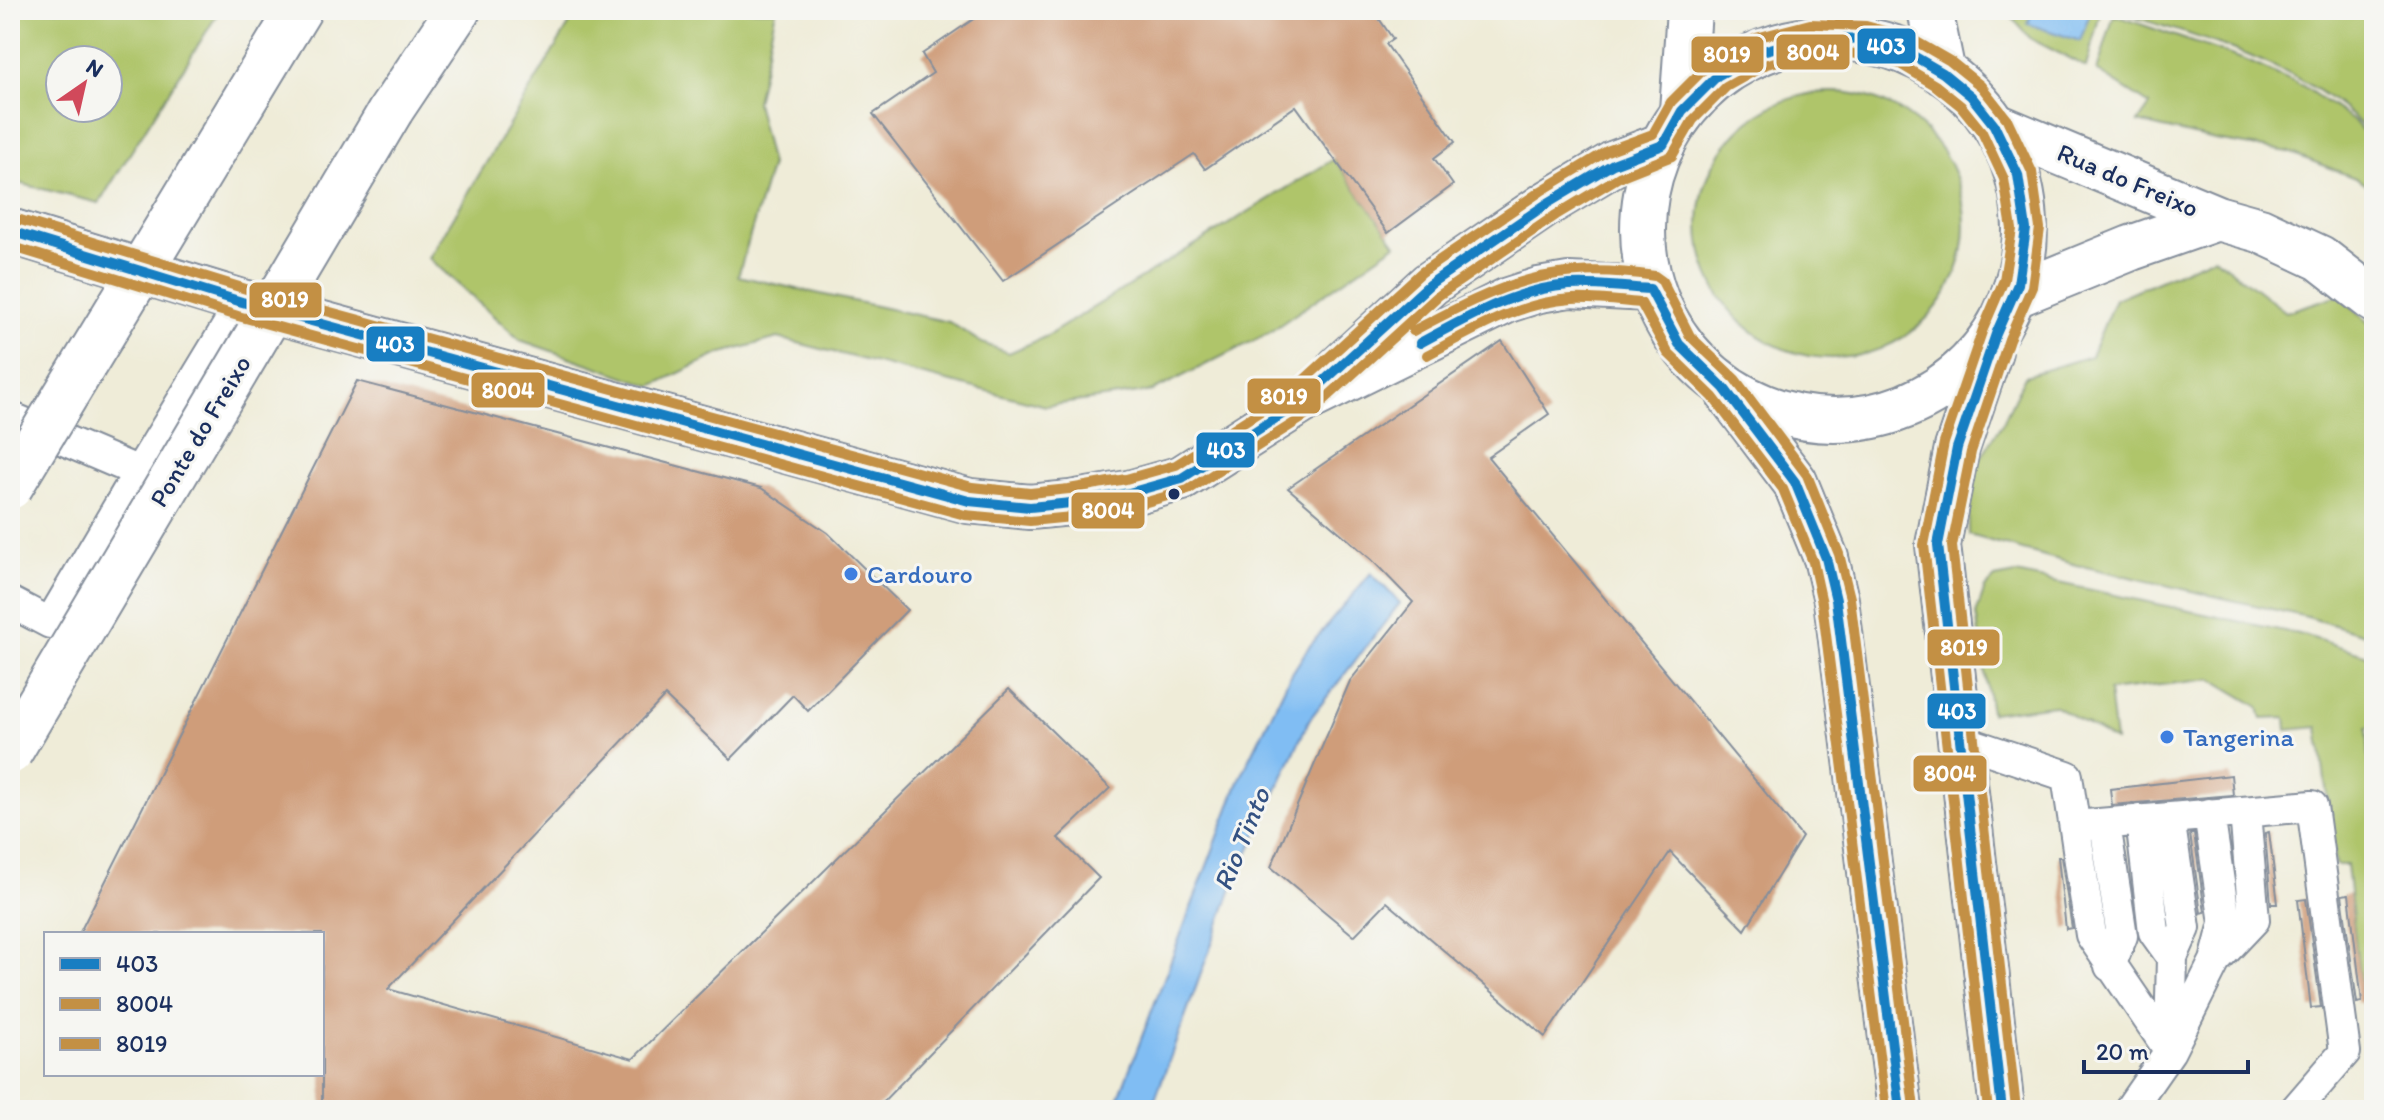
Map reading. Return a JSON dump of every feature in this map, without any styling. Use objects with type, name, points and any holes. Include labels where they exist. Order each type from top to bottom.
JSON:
[{"type":"main road","name":"Ponte do Freixo","points":[[10,752],[391,110],[458,10]]},
{"type":"main road","points":[[1672,128],[1689,10]]},
{"type":"main road","points":[[1930,10],[1943,73]]},
{"type":"main road","points":[[10,487],[290,25]]},
{"type":"main road","points":[[1900,1110],[1833,586],[1820,540],[1795,482],[1724,388],[1679,344],[1650,289],[1641,228],[1651,166],[1672,128],[1717,76],[1762,51],[1850,25],[1943,73],[1971,96],[1994,125],[2018,175],[2026,229],[2018,284],[1957,448],[1938,545],[2002,1110]]},
{"type":"main road","name":"Rua do Freixo","points":[[1994,125],[2217,218],[2260,230],[2320,258],[2374,300]]},
{"type":"main road","points":[[1301,402],[1430,284],[1548,203],[1672,128]]},
{"type":"main road","name":"Rua do Freixo","points":[[2004,315],[2131,248],[2217,218]]},
{"type":"main road","points":[[10,231],[242,302],[969,501],[1030,507],[1129,493],[1182,478],[1301,402],[1508,300],[1569,285],[1650,289]]},
{"type":"main road","points":[[1724,388],[1780,414],[1840,422],[1901,410],[1954,380],[2004,315]]},
{"type":"lane","points":[[10,602],[50,623],[242,302]]},
{"type":"lane","points":[[10,417],[139,472]]},
{"type":"lane","points":[[1960,740],[2067,776],[2091,935],[2170,1051]]},
{"type":"lane","points":[[2075,826],[2312,806],[2345,1052],[2295,1110]]},
{"type":"lane","points":[[2215,961],[2254,920],[2245,812]]},
{"type":"lane","points":[[2129,1110],[2170,1051],[2215,961],[2225,923],[2209,814]]},
{"type":"lane","points":[[2155,819],[2185,928],[2172,957],[2170,1051]]},
{"type":"lane","points":[[2105,824],[2122,936],[2110,966]]},
{"type":"green space","points":[[10,10],[220,10],[99,203],[10,181]]},
{"type":"green space","points":[[578,10],[776,10],[756,102],[771,165],[738,276],[949,322],[982,343],[1009,353],[1047,336],[1334,159],[1396,244],[1267,334],[1153,391],[1046,406],[778,338],[719,354],[652,386],[520,340],[429,258]]},
{"type":"green space","points":[[2005,10],[2101,10],[2086,67],[2031,39]]},
{"type":"green space","points":[[2113,10],[2374,10],[2374,138],[2348,112],[2287,73],[2218,44]]},
{"type":"green space","points":[[2114,15],[2245,60],[2303,86],[2355,122],[2374,144],[2374,189],[2355,178],[2289,152],[2215,140],[2138,122],[2150,105],[2097,71]]},
{"type":"green space","points":[[1832,92],[1858,95],[1883,103],[1906,115],[1926,131],[1942,151],[1954,174],[1962,199],[1965,225],[1962,251],[1954,276],[1942,299],[1926,319],[1906,335],[1883,347],[1858,355],[1832,358],[1806,355],[1781,347],[1758,335],[1738,319],[1722,299],[1710,276],[1702,251],[1699,225],[1702,199],[1710,174],[1722,151],[1738,131],[1758,115],[1781,103],[1806,95]]},
{"type":"green space","points":[[2214,257],[2286,312],[2339,295],[2374,328],[2374,637],[2307,617],[2077,565],[1969,535],[1968,478],[2003,422],[2025,376],[2091,356],[2115,299]]},
{"type":"green space","points":[[2016,574],[2303,635],[2374,657],[2374,727],[2367,728],[2374,836],[2374,1019],[2362,1002],[2347,865],[2336,865],[2318,727],[2287,730],[2286,718],[2262,719],[2259,707],[2212,679],[2109,691],[2115,741],[2054,705],[1991,713],[1976,614],[1985,588],[1995,578]]},
{"type":"water","points":[[2032,10],[2091,10],[2080,41],[2028,24]]},
{"type":"water","name":"Rio Tinto","points":[[1371,573],[1400,603],[1309,720],[1233,886],[1151,1110],[1114,1110],[1240,779],[1289,678],[1308,648]]},
{"type":"building","points":[[987,10],[1373,10],[1393,39],[1386,44],[1455,142],[1434,158],[1453,185],[1388,233],[1296,106],[1205,169],[1194,154],[1003,281],[873,114],[933,73],[922,54]]},
{"type":"building","points":[[1502,341],[1549,414],[1488,457],[1802,837],[1745,930],[1670,852],[1545,1037],[1387,902],[1354,936],[1271,867],[1350,681],[1413,602],[1372,560],[1288,488]]},
{"type":"building","points":[[357,381],[761,488],[828,533],[907,610],[808,711],[793,695],[731,759],[665,696],[388,989],[633,1059],[1009,689],[1110,788],[1058,838],[1099,878],[875,1110],[322,1110],[324,932],[80,932]]},
{"type":"building","points":[[2231,775],[2233,795],[2112,805],[2110,789]]},
{"type":"building","points":[[2269,832],[2278,904],[2271,904],[2265,833]]},
{"type":"building","points":[[2190,834],[2194,834],[2205,912],[2201,913]]},
{"type":"building","points":[[2058,857],[2061,857],[2072,928],[2066,929]]},
{"type":"building","points":[[2349,894],[2362,1002],[2357,1003],[2342,895]]},
{"type":"building","points":[[2306,899],[2321,1007],[2311,1008],[2298,900]]},
{"type":"transit line","name":"8019","points":[[14,218],[246,289],[972,487],[1030,493],[1126,479],[1176,465],[1292,391],[1422,272],[1541,191],[1607,151],[1653,134],[1671,102],[1707,66],[1756,38],[1810,24],[1866,26],[1910,38],[1950,61],[1981,86],[2007,119],[2032,172],[2040,228],[2032,287],[2009,339],[1971,452],[1952,546],[2016,1108]]},
{"type":"transit line","name":"403","points":[[10,231],[242,302],[969,501],[1030,507],[1129,493],[1182,478],[1301,402],[1430,284],[1548,203],[1613,164],[1663,145],[1682,111],[1717,76],[1762,51],[1812,38],[1864,40],[1905,51],[1943,73],[1971,96],[1994,125],[2018,175],[2026,229],[2018,284],[1996,334],[1957,448],[1938,545],[2002,1110]]},
{"type":"transit line","name":"8004","points":[[10,246],[238,316],[965,515],[1030,521],[1072,517],[1133,506],[1188,490],[1310,413],[1439,295],[1556,215],[1619,177],[1672,156],[1693,120],[1726,87],[1767,64],[1814,52],[1862,54],[1900,64],[1935,85],[1961,106],[1982,132],[2004,179],[2012,229],[2004,280],[1983,329],[1944,443],[1924,545],[1988,1110]]},
{"type":"transit line","name":"8019","points":[[1413,331],[1474,300],[1529,280],[1586,272],[1655,276],[1662,281],[1690,336],[1735,379],[1807,475],[1839,554],[1850,598],[1914,1108]]},
{"type":"transit line","name":"403","points":[[1420,343],[1492,306],[1530,292],[1569,285],[1650,289],[1679,344],[1724,388],[1795,482],[1826,558],[1836,600],[1900,1110]]},
{"type":"transit line","name":"8004","points":[[1427,355],[1496,319],[1552,301],[1598,299],[1641,303],[1668,353],[1713,397],[1783,489],[1813,562],[1822,603],[1886,1110]]},
{"type":"place","name":"Cardouro","points":[[851,574]]},
{"type":"place","name":"Tangerina","points":[[2167,737]]}]
